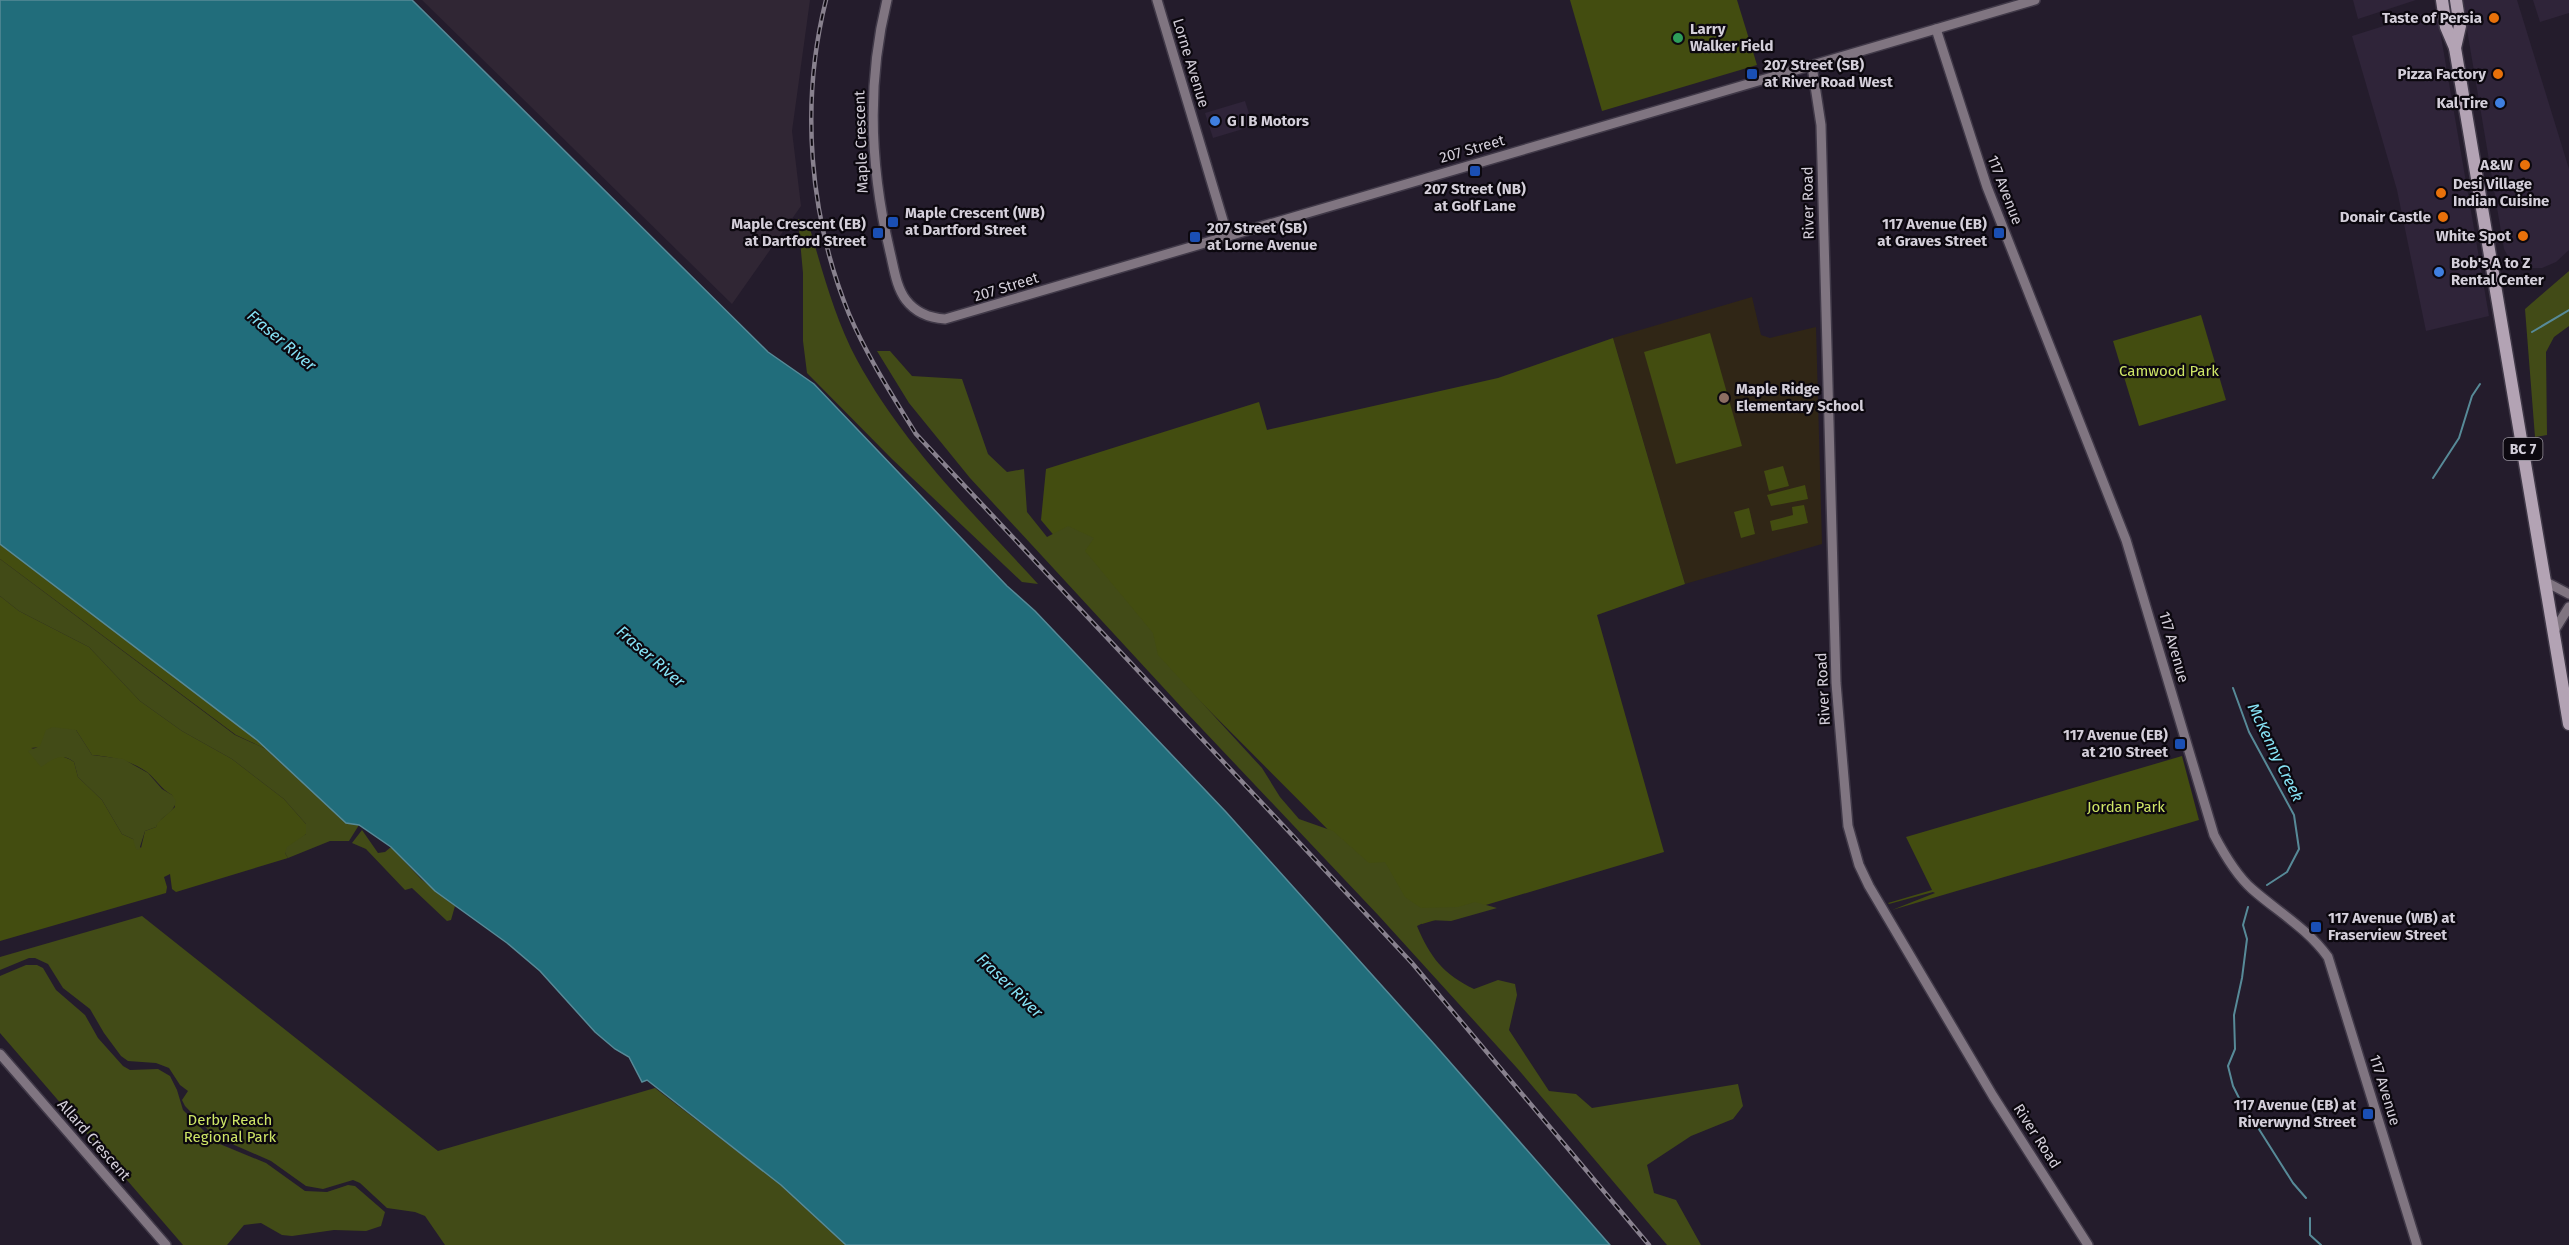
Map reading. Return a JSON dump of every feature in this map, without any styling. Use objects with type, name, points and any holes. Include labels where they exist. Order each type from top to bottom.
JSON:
[{"type":"highway","name":"BC 7","points":[[2442,0],[2446,27],[2456,48],[2569,724]]},
{"type":"highway","name":"BC 7","points":[[2456,0],[2460,26],[2456,48]]},
{"type":"street","name":"Maple Crescent","points":[[887,0],[875,62],[873,104],[875,177],[879,204],[900,290],[905,299],[918,312]]},
{"type":"street","name":"Lorne Avenue","points":[[1157,0],[1228,237]]},
{"type":"street","name":"207 Street","points":[[918,312],[931,318],[952,319],[1936,29],[2002,5],[2035,0]]},
{"type":"street","name":"117 Avenue","points":[[1936,29],[1983,178],[2126,540],[2214,835],[2250,888],[2305,929],[2328,957],[2417,1245]]},
{"type":"street","name":"River Road","points":[[1812,66],[1821,125],[1836,683],[1848,826],[1859,865],[1869,886],[1993,1096],[2088,1245]]},
{"type":"street","points":[[2546,582],[2569,594]]},
{"type":"street","points":[[2554,632],[2569,607]]},
{"type":"street","name":"Allard Crescent","points":[[0,1054],[166,1245]]},
{"type":"shaded area","points":[[422,0],[810,0],[792,131],[801,206],[732,304]]},
{"type":"shaded area","points":[[2353,0],[2416,0],[2358,19]]},
{"type":"shaded area","points":[[2462,0],[2517,0],[2569,169],[2569,250],[2556,262],[2542,268],[2519,268],[2511,262],[2504,249]]},
{"type":"shaded area","points":[[2533,0],[2569,0],[2569,13],[2540,22]]},
{"type":"shaded area","points":[[2425,13],[2434,14],[2438,19],[2489,316],[2426,331],[2397,190],[2352,36]]},
{"type":"shaded area","points":[[1245,101],[1253,126],[1213,138],[1205,113]]},
{"type":"shaded area","name":"Maple Ridge Elementary School","points":[[1752,297],[1761,335],[1770,338],[1816,327],[1822,544],[1685,584],[1613,338]]},
{"type":"green space","points":[[1570,0],[1737,0],[1757,65],[1602,111]]},
{"type":"green space","points":[[798,219],[808,222],[842,327],[857,360],[876,391],[896,421],[941,478],[1038,584],[1022,582],[892,459],[807,373],[803,341],[803,273]]},
{"type":"green space","points":[[2569,271],[2569,326],[2554,337],[2546,352],[2547,435],[2535,437],[2525,309]]},
{"type":"green space","name":"Camwood Park","points":[[2201,315],[2226,400],[2139,426],[2113,341]]},
{"type":"green space","points":[[1710,333],[1742,446],[1676,464],[1644,352]]},
{"type":"green space","points":[[1613,338],[1685,584],[1597,615],[1664,852],[1422,924],[1157,658],[1041,520],[1046,469],[1259,402],[1267,430],[1498,378]]},
{"type":"green space","points":[[877,351],[890,351],[912,376],[962,379],[988,454],[1007,472],[1024,469],[1027,512],[1047,537],[1068,526],[1094,538],[1085,551],[1153,633],[1158,655],[1262,768],[1280,797],[1299,819],[1333,831],[1369,863],[1385,862],[1405,897],[1421,908],[1458,907],[1475,902],[1497,908],[1451,921],[1429,920],[1417,926],[1427,947],[1439,964],[1463,983],[1474,989],[1498,980],[1515,984],[1517,995],[1509,1030],[1549,1091],[1576,1094],[1592,1108],[1738,1084],[1743,1106],[1733,1119],[1691,1136],[1647,1165],[1654,1193],[1676,1200],[1701,1245],[1667,1245],[1517,1068],[1379,916],[1185,711],[970,478],[909,403]]},
{"type":"green space","points":[[1783,466],[1789,486],[1769,491],[1764,471]]},
{"type":"green space","points":[[1805,485],[1808,499],[1771,506],[1767,495]]},
{"type":"green space","points":[[1804,505],[1808,523],[1772,531],[1770,521],[1793,515],[1792,507]]},
{"type":"green space","points":[[1749,508],[1755,534],[1741,538],[1734,512]]},
{"type":"green space","points":[[0,534],[278,749],[266,749],[236,735],[0,559]]},
{"type":"green space","points":[[0,559],[235,735],[266,749],[346,823],[359,825],[349,841],[330,841],[288,858],[285,853],[287,847],[306,834],[306,824],[284,799],[232,759],[182,731],[140,701],[89,647],[19,611],[0,596]]},
{"type":"green space","points":[[0,596],[19,611],[89,647],[140,701],[182,731],[232,759],[284,799],[306,824],[306,834],[285,853],[288,858],[176,892],[172,889],[170,874],[164,877],[166,893],[0,941]],"holes":[[[76,730],[92,755],[114,758],[134,765],[147,772],[172,795],[175,807],[157,823],[156,827],[145,831],[141,848],[133,839],[122,834],[102,800],[78,777],[74,762],[31,748],[40,747]]]},
{"type":"green space","points":[[53,727],[76,730],[92,755],[123,759],[148,773],[162,789],[172,795],[176,801],[173,809],[156,827],[145,831],[139,850],[136,849],[133,839],[122,834],[102,800],[78,777],[74,762],[61,757],[41,767],[28,751],[40,746],[46,730]]},
{"type":"green space","name":"Jordan Park","points":[[2182,756],[2199,820],[1892,910],[1935,893],[1888,903],[1932,890],[1906,837]]},
{"type":"green space","points":[[362,830],[378,853],[385,852],[391,847],[421,879],[455,906],[451,920],[447,921],[412,888],[405,890],[366,849],[352,843]]},
{"type":"green space","name":"Derby Reach Regional Park","points":[[142,916],[438,1151],[655,1088],[781,1185],[846,1245],[445,1245],[425,1216],[415,1212],[387,1208],[360,1183],[353,1180],[323,1189],[306,1186],[271,1161],[214,1136],[185,1106],[182,1100],[188,1091],[180,1085],[169,1068],[156,1063],[128,1061],[121,1056],[90,1009],[63,988],[48,964],[35,958],[29,958],[0,970],[0,957]]},
{"type":"green space","points":[[26,965],[37,965],[43,968],[56,990],[85,1015],[98,1038],[123,1066],[130,1070],[158,1069],[170,1076],[183,1110],[215,1142],[266,1163],[305,1191],[327,1192],[348,1185],[355,1186],[385,1212],[381,1226],[366,1231],[334,1230],[292,1236],[282,1235],[261,1223],[244,1225],[227,1245],[183,1245],[0,1033],[0,976]]},
{"type":"water","name":"Fraser River","points":[[0,0],[412,0],[768,352],[814,384],[1007,586],[1035,611],[1226,812],[1610,1245],[846,1245],[781,1185],[647,1080],[642,1082],[629,1057],[615,1049],[595,1032],[540,971],[507,943],[435,891],[391,847],[359,825],[346,823],[257,740],[0,544]]},
{"type":"waterway","name":"McKenny Creek","points":[[2532,332],[2569,310]]},
{"type":"waterway","name":"McKenny Creek","points":[[2433,478],[2459,438],[2472,396],[2480,384]]},
{"type":"waterway","name":"McKenny Creek","points":[[2233,688],[2249,732],[2294,815],[2299,849],[2287,872],[2267,885]]},
{"type":"waterway","name":"McKenny Creek","points":[[2242,1104],[2233,1086],[2228,1066],[2235,1049],[2234,1015],[2242,978],[2247,939],[2243,925],[2248,907]]},
{"type":"waterway","name":"McKenny Creek","points":[[2250,1115],[2293,1183],[2306,1198]]},
{"type":"waterway","name":"McKenny Creek","points":[[2310,1218],[2310,1235],[2321,1245]]},
{"type":"railway","points":[[826,0],[818,39],[811,119],[817,199],[825,238],[835,277],[856,330],[916,434],[1412,963],[1649,1245]]},
{"type":"place","name":"Taste of Persia","points":[[2494,18]]},
{"type":"place","name":"Larry Walker Field","points":[[1678,38]]},
{"type":"place","name":"207 Street (SB) at River Road West","points":[[1752,74]]},
{"type":"place","name":"Pizza Factory","points":[[2498,74]]},
{"type":"place","name":"Kal Tire","points":[[2500,103]]},
{"type":"place","name":"G I B Motors","points":[[1215,121]]},
{"type":"place","name":"A&W","points":[[2525,165]]},
{"type":"place","name":"207 Street (NB) at Golf Lane","points":[[1475,171]]},
{"type":"place","name":"Desi Village Indian Cuisine","points":[[2441,193]]},
{"type":"place","name":"Donair Castle","points":[[2443,217]]},
{"type":"place","name":"Maple Crescent (WB) at Dartford Street","points":[[893,222]]},
{"type":"place","name":"Maple Crescent (EB) at Dartford Street","points":[[878,233]]},
{"type":"place","name":"117 Avenue (EB) at Graves Street","points":[[1999,233]]},
{"type":"place","name":"White Spot","points":[[2523,236]]},
{"type":"place","name":"207 Street (SB) at Lorne Avenue","points":[[1195,237]]},
{"type":"place","name":"Bob's A to Z Rental Center","points":[[2439,272]]},
{"type":"place","name":"Maple Ridge Elementary School","points":[[1724,398]]},
{"type":"place","name":"117 Avenue (EB) at 210 Street","points":[[2180,744]]},
{"type":"place","name":"117 Avenue (WB) at Fraserview Street","points":[[2316,927]]},
{"type":"place","name":"117 Avenue (EB) at Riverwynd Street","points":[[2368,1114]]}]
